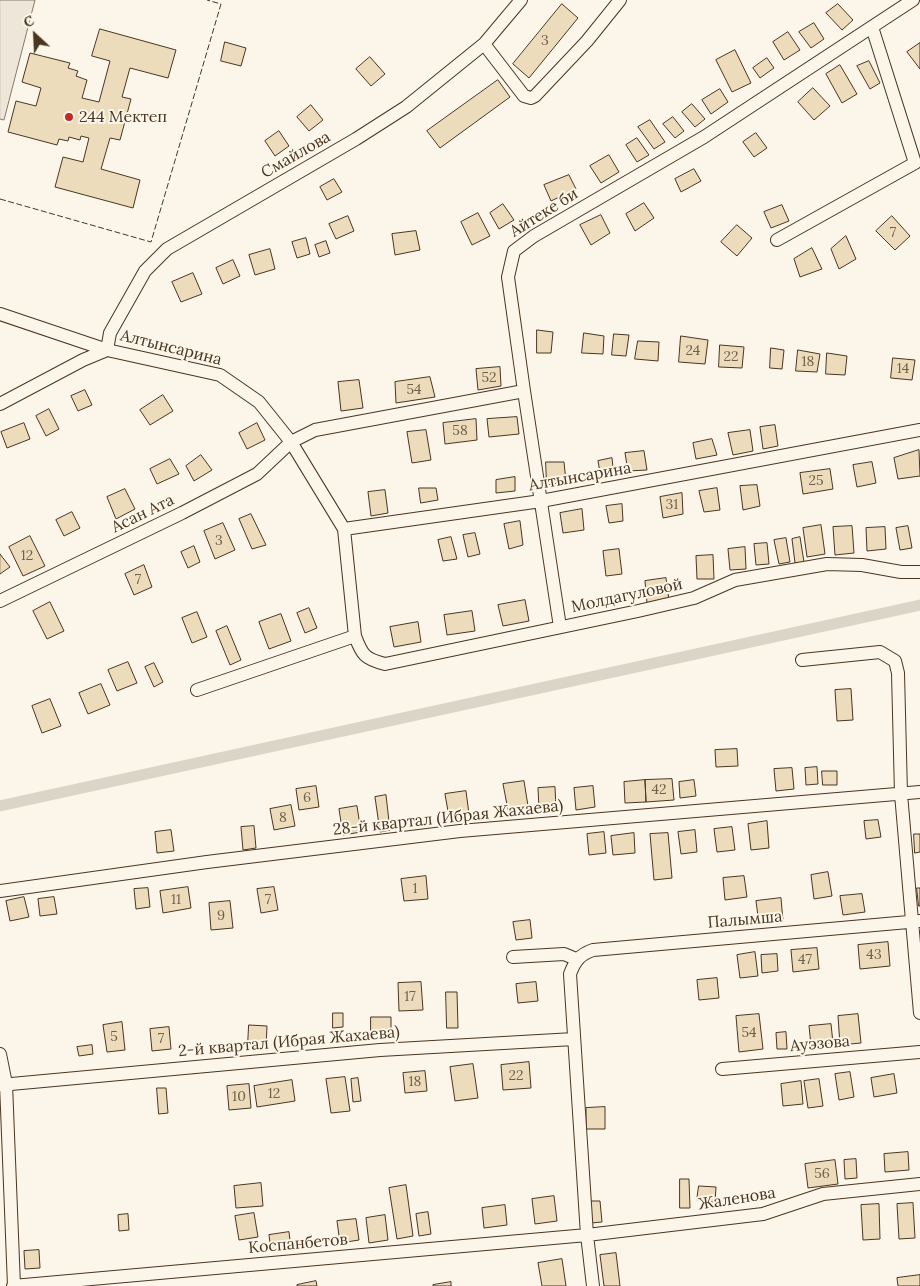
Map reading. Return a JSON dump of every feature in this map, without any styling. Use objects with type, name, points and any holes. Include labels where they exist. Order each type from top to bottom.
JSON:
[{"type":"street","name":"Смайлова","points":[[107,350],[110,333],[145,271],[167,249],[406,108],[484,44],[521,0]]},
{"type":"street","points":[[484,44],[524,96],[531,98],[587,41],[620,0]]},
{"type":"street","name":"Айтеке би","points":[[560,627],[508,277],[514,251],[534,236],[704,137],[913,0]]},
{"type":"street","points":[[777,240],[915,163],[872,27]]},
{"type":"street","name":"Алтынсарина","points":[[0,314],[107,350],[220,375],[258,402],[291,442],[344,529],[541,501],[920,430]]},
{"type":"street","points":[[0,404],[83,360],[107,350]]},
{"type":"street","points":[[291,442],[315,430],[524,391]]},
{"type":"street","name":"Асан Ата","points":[[0,600],[182,513],[257,474],[291,442]]},
{"type":"street","name":"Молдагуловой","points":[[344,529],[355,636],[360,651],[370,660],[385,664],[694,598],[735,580],[827,564],[862,565],[901,572],[920,572]]},
{"type":"street","points":[[197,690],[355,636]]},
{"type":"street","points":[[802,660],[880,652],[895,661],[898,673],[901,794],[916,922],[920,1014]]},
{"type":"street","name":"28-й квартал (Ибрая Жахаева)","points":[[0,891],[208,862],[460,831],[920,792]]},
{"type":"street","name":"Палымша","points":[[576,959],[583,953],[593,950],[916,922]]},
{"type":"street","points":[[513,957],[564,954],[576,959],[570,974],[587,1235],[593,1286]]},
{"type":"street","name":"2-й квартал (Ибрая Жахаева)","points":[[3,1084],[380,1050],[574,1039]]},
{"type":"street","name":"Ауэзова","points":[[722,1069],[920,1052]]},
{"type":"street","points":[[0,1054],[13,1286]]},
{"type":"street","name":"Жаленова","points":[[587,1235],[762,1214],[823,1194],[920,1184]]},
{"type":"street","name":"Коспанбетов","points":[[13,1286],[587,1235]]},
{"type":"shaded area","points":[[0,0],[35,0],[4,120],[0,119]]},
{"type":"building","points":[[562,4],[578,18],[529,78],[513,64]]},
{"type":"building","points":[[838,4],[853,20],[842,30],[826,13]]},
{"type":"building","points":[[814,23],[824,39],[811,48],[799,32]]},
{"type":"building","name":"244 Мектеп","points":[[100,29],[176,50],[168,78],[130,68],[122,97],[131,99],[120,140],[110,138],[101,169],[140,180],[133,208],[55,187],[63,157],[83,162],[89,138],[81,136],[80,140],[69,137],[68,141],[59,139],[57,145],[8,132],[16,101],[36,106],[41,88],[22,82],[30,53],[70,63],[68,68],[78,71],[76,76],[87,80],[82,98],[99,102],[110,61],[92,56]]},
{"type":"building","points":[[788,32],[800,50],[784,60],[773,42]]},
{"type":"building","points":[[225,42],[246,48],[241,66],[221,61]]},
{"type":"building","points":[[920,43],[920,69],[907,52]]},
{"type":"building","points":[[735,50],[751,83],[732,92],[716,60]]},
{"type":"building","points":[[370,57],[385,74],[371,86],[356,69]]},
{"type":"building","points":[[767,58],[774,68],[760,78],[753,68]]},
{"type":"building","points":[[869,61],[880,83],[870,89],[857,66]]},
{"type":"building","points":[[840,65],[857,94],[842,103],[826,74]]},
{"type":"building","points":[[498,80],[510,97],[440,148],[427,131]]},
{"type":"building","points":[[813,88],[830,106],[814,120],[798,102]]},
{"type":"building","points":[[720,89],[728,102],[711,114],[702,100]]},
{"type":"building","points":[[692,104],[705,119],[695,127],[682,112]]},
{"type":"building","points":[[311,105],[323,120],[309,131],[297,117]]},
{"type":"building","points":[[673,117],[684,131],[675,138],[663,124]]},
{"type":"building","points":[[650,120],[665,142],[654,149],[638,127]]},
{"type":"building","points":[[279,131],[289,146],[275,156],[265,141]]},
{"type":"building","points":[[756,133],[767,148],[754,157],[743,142]]},
{"type":"building","points":[[637,138],[649,155],[637,162],[626,145]]},
{"type":"building","points":[[609,155],[619,172],[601,183],[590,166]]},
{"type":"building","points":[[694,169],[701,181],[681,192],[675,179]]},
{"type":"building","points":[[569,175],[576,189],[551,201],[544,185]]},
{"type":"building","points":[[334,179],[342,192],[327,200],[320,187]]},
{"type":"building","points":[[644,203],[654,218],[635,231],[626,214]]},
{"type":"building","points":[[503,204],[514,220],[499,229],[490,213]]},
{"type":"building","points":[[782,205],[789,221],[771,228],[764,212]]},
{"type":"building","points":[[478,213],[490,236],[472,245],[461,222]]},
{"type":"building","points":[[601,215],[610,233],[591,245],[580,225]]},
{"type":"building","points":[[348,216],[354,231],[336,239],[329,224]]},
{"type":"building","points":[[892,216],[910,236],[895,250],[876,231]]},
{"type":"building","points":[[737,225],[752,238],[737,256],[721,242]]},
{"type":"building","points":[[416,231],[420,250],[395,255],[392,234]]},
{"type":"building","points":[[846,236],[856,259],[839,269],[831,249]]},
{"type":"building","points":[[306,238],[310,254],[297,258],[292,242]]},
{"type":"building","points":[[326,241],[330,253],[319,257],[315,245]]},
{"type":"building","points":[[812,248],[822,269],[800,277],[794,259]]},
{"type":"building","points":[[270,249],[275,269],[255,275],[249,255]]},
{"type":"building","points":[[233,260],[240,276],[223,284],[216,268]]},
{"type":"building","points":[[193,273],[202,294],[181,302],[172,282]]},
{"type":"building","points":[[537,330],[553,332],[551,353],[537,353]]},
{"type":"building","points":[[584,333],[604,336],[603,354],[582,353]]},
{"type":"building","points":[[614,334],[629,335],[626,356],[612,355]]},
{"type":"building","points":[[681,336],[708,340],[705,364],[679,362]]},
{"type":"building","points":[[638,341],[659,342],[658,361],[635,359]]},
{"type":"building","points":[[720,345],[744,347],[742,368],[719,367]]},
{"type":"building","points":[[771,348],[784,350],[782,369],[770,368]]},
{"type":"building","points":[[798,350],[820,354],[817,372],[796,371]]},
{"type":"building","points":[[827,353],[847,356],[845,375],[826,374]]},
{"type":"building","points":[[893,358],[915,360],[912,380],[891,378]]},
{"type":"building","points":[[500,367],[501,386],[478,390],[476,369]]},
{"type":"building","points":[[430,377],[435,397],[396,403],[395,382]]},
{"type":"building","points":[[359,380],[363,408],[341,411],[338,382]]},
{"type":"building","points":[[85,390],[92,405],[78,411],[71,396]]},
{"type":"building","points":[[163,395],[173,411],[150,425],[140,410]]},
{"type":"building","points":[[49,409],[59,429],[46,436],[36,416]]},
{"type":"building","points":[[517,417],[519,434],[489,437],[487,419]]},
{"type":"building","points":[[476,419],[477,440],[445,444],[443,423]]},
{"type":"building","points":[[24,423],[30,439],[7,448],[1,432]]},
{"type":"building","points":[[257,423],[265,440],[247,449],[239,433]]},
{"type":"building","points":[[775,425],[778,446],[763,449],[760,427]]},
{"type":"building","points":[[426,430],[431,460],[412,463],[407,432]]},
{"type":"building","points":[[750,430],[753,451],[733,455],[728,433]]},
{"type":"building","points":[[712,439],[717,455],[696,459],[693,443]]},
{"type":"building","points":[[919,450],[920,476],[898,479],[894,458]]},
{"type":"building","points":[[644,451],[647,470],[628,471],[625,453]]},
{"type":"building","points":[[201,455],[212,470],[194,481],[186,466]]},
{"type":"building","points":[[612,458],[614,476],[601,478],[598,461]]},
{"type":"building","points":[[170,459],[179,474],[157,484],[150,469]]},
{"type":"building","points":[[546,462],[564,462],[566,482],[547,485]]},
{"type":"building","points":[[872,462],[876,483],[857,487],[853,465]]},
{"type":"building","points":[[830,469],[833,489],[803,494],[800,473]]},
{"type":"building","points":[[515,477],[515,491],[496,493],[496,480]]},
{"type":"building","points":[[757,485],[760,506],[743,510],[740,486]]},
{"type":"building","points":[[419,488],[436,488],[438,500],[421,503]]},
{"type":"building","points":[[717,488],[720,510],[704,512],[699,491]]},
{"type":"building","points":[[125,489],[135,509],[116,519],[107,497]]},
{"type":"building","points":[[385,490],[388,513],[371,516],[368,492]]},
{"type":"building","points":[[682,493],[683,514],[663,518],[660,497]]},
{"type":"building","points":[[622,504],[623,521],[609,523],[606,506]]},
{"type":"building","points":[[582,509],[584,530],[563,533],[560,513]]},
{"type":"building","points":[[72,512],[80,528],[64,536],[56,520]]},
{"type":"building","points":[[251,514],[266,545],[252,549],[239,519]]},
{"type":"building","points":[[520,521],[523,545],[509,549],[504,524]]},
{"type":"building","points":[[223,523],[235,550],[215,559],[204,531]]},
{"type":"building","points":[[821,525],[825,554],[807,557],[803,528]]},
{"type":"building","points":[[852,526],[854,553],[835,555],[833,527]]},
{"type":"building","points":[[908,526],[912,548],[900,550],[896,528]]},
{"type":"building","points":[[885,527],[886,549],[867,551],[866,528]]},
{"type":"building","points":[[475,533],[480,554],[468,557],[463,535]]},
{"type":"building","points":[[30,536],[45,566],[23,576],[9,547]]},
{"type":"building","points":[[451,537],[457,559],[443,561],[438,540]]},
{"type":"building","points":[[800,537],[804,562],[795,563],[792,539]]},
{"type":"building","points":[[786,538],[790,562],[779,564],[774,540]]},
{"type":"building","points":[[767,543],[769,564],[756,565],[754,544]]},
{"type":"building","points":[[194,546],[200,562],[188,568],[181,552]]},
{"type":"building","points":[[745,547],[746,569],[730,570],[728,549]]},
{"type":"building","points":[[619,549],[622,574],[606,576],[603,551]]},
{"type":"building","points":[[0,554],[10,567],[0,574]]},
{"type":"building","points":[[713,555],[714,579],[697,579],[696,556]]},
{"type":"building","points":[[144,565],[152,587],[134,595],[125,574]]},
{"type":"building","points":[[666,578],[669,600],[647,603],[645,581]]},
{"type":"building","points":[[525,600],[529,621],[503,626],[498,605]]},
{"type":"building","points":[[50,602],[64,631],[47,639],[33,611]]},
{"type":"building","points":[[309,608],[317,628],[305,633],[297,613]]},
{"type":"building","points":[[472,611],[475,631],[447,635],[444,615]]},
{"type":"building","points":[[197,612],[207,637],[192,643],[182,618]]},
{"type":"building","points":[[281,614],[291,641],[269,649],[259,622]]},
{"type":"building","points":[[418,622],[421,642],[394,647],[390,627]]},
{"type":"building","points":[[227,626],[241,660],[230,665],[216,631]]},
{"type":"building","points":[[128,662],[137,683],[117,691],[108,670]]},
{"type":"building","points":[[154,663],[163,682],[154,687],[145,667]]},
{"type":"building","points":[[101,684],[110,705],[88,714],[79,693]]},
{"type":"building","points":[[851,689],[853,720],[837,721],[835,690]]},
{"type":"building","points":[[50,699],[61,726],[42,733],[32,706]]},
{"type":"building","points":[[737,749],[738,766],[716,767],[715,750]]},
{"type":"building","points":[[817,767],[818,784],[806,785],[805,768]]},
{"type":"building","points":[[792,768],[794,789],[776,791],[774,769]]},
{"type":"building","points":[[822,771],[837,771],[837,785],[823,785]]},
{"type":"building","points":[[672,779],[674,800],[646,802],[645,780]]},
{"type":"building","points":[[645,780],[646,802],[625,803],[624,782]]},
{"type":"building","points":[[694,780],[696,796],[680,798],[679,782]]},
{"type":"building","points":[[524,781],[528,806],[508,810],[503,784]]},
{"type":"building","points":[[316,786],[319,807],[299,810],[296,789]]},
{"type":"building","points":[[593,786],[595,807],[576,810],[574,788]]},
{"type":"building","points":[[555,787],[556,808],[539,809],[538,788]]},
{"type":"building","points":[[466,791],[469,814],[449,817],[445,794]]},
{"type":"building","points":[[386,795],[390,830],[380,832],[375,797]]},
{"type":"building","points":[[291,805],[295,826],[274,830],[270,809]]},
{"type":"building","points":[[357,806],[361,832],[343,835],[339,809]]},
{"type":"building","points":[[878,820],[881,837],[866,839],[864,821]]},
{"type":"building","points":[[767,821],[769,848],[751,850],[748,824]]},
{"type":"building","points":[[254,826],[256,848],[243,850],[241,827]]},
{"type":"building","points":[[732,827],[735,850],[717,852],[714,829]]},
{"type":"building","points":[[171,830],[174,851],[157,853],[155,832]]},
{"type":"building","points":[[695,830],[697,852],[681,854],[678,832]]},
{"type":"building","points":[[604,832],[606,853],[589,855],[587,834]]},
{"type":"building","points":[[634,833],[635,853],[613,855],[611,836]]},
{"type":"building","points":[[668,833],[672,878],[654,880],[650,834]]},
{"type":"building","points":[[914,834],[920,834],[920,852],[915,853]]},
{"type":"building","points":[[828,872],[832,896],[814,899],[811,875]]},
{"type":"building","points":[[426,876],[428,899],[404,901],[401,879]]},
{"type":"building","points":[[744,876],[747,897],[725,900],[723,878]]},
{"type":"building","points":[[188,887],[191,908],[163,913],[160,891]]},
{"type":"building","points":[[274,887],[278,910],[261,913],[257,889]]},
{"type":"building","points":[[148,888],[150,907],[136,909],[134,889]]},
{"type":"building","points":[[917,888],[920,888],[920,906],[919,906]]},
{"type":"building","points":[[862,894],[865,912],[843,915],[840,896]]},
{"type":"building","points":[[24,897],[29,917],[10,921],[6,901]]},
{"type":"building","points":[[54,897],[57,914],[40,916],[38,899]]},
{"type":"building","points":[[781,898],[783,921],[759,924],[756,901]]},
{"type":"building","points":[[230,901],[233,928],[211,930],[209,903]]},
{"type":"building","points":[[530,920],[532,938],[516,940],[513,922]]},
{"type":"building","points":[[888,942],[890,966],[860,969],[858,945]]},
{"type":"building","points":[[817,948],[819,969],[793,972],[791,950]]},
{"type":"building","points":[[755,952],[758,976],[740,978],[737,955]]},
{"type":"building","points":[[777,954],[778,971],[762,973],[761,955]]},
{"type":"building","points":[[717,978],[719,998],[699,1000],[697,980]]},
{"type":"building","points":[[421,982],[423,1010],[399,1011],[398,983]]},
{"type":"building","points":[[536,982],[538,1001],[518,1003],[516,984]]},
{"type":"building","points":[[446,992],[457,992],[458,1028],[447,1028]]},
{"type":"building","points":[[333,1013],[343,1013],[343,1027],[333,1028]]},
{"type":"building","points":[[759,1014],[763,1049],[739,1052],[736,1016]]},
{"type":"building","points":[[858,1014],[861,1043],[840,1045],[838,1016]]},
{"type":"building","points":[[371,1017],[391,1017],[391,1035],[371,1035]]},
{"type":"building","points":[[122,1022],[125,1050],[107,1052],[103,1025]]},
{"type":"building","points":[[831,1024],[833,1043],[811,1045],[809,1026]]},
{"type":"building","points":[[249,1025],[267,1026],[266,1047],[248,1046]]},
{"type":"building","points":[[169,1027],[171,1049],[152,1051],[150,1029]]},
{"type":"building","points":[[786,1032],[787,1049],[777,1049],[776,1033]]},
{"type":"building","points":[[92,1045],[93,1054],[79,1056],[77,1047]]},
{"type":"building","points":[[529,1062],[531,1088],[503,1090],[501,1065]]},
{"type":"building","points":[[473,1064],[478,1098],[455,1101],[450,1067]]},
{"type":"building","points":[[425,1071],[427,1091],[405,1093],[403,1073]]},
{"type":"building","points":[[850,1072],[854,1097],[839,1100],[835,1074]]},
{"type":"building","points":[[894,1074],[897,1093],[874,1097],[871,1078]]},
{"type":"building","points":[[345,1077],[350,1111],[331,1113],[326,1079]]},
{"type":"building","points":[[358,1078],[361,1101],[353,1102],[351,1079]]},
{"type":"building","points":[[819,1079],[823,1106],[808,1108],[804,1081]]},
{"type":"building","points":[[292,1080],[295,1101],[257,1107],[254,1086]]},
{"type":"building","points":[[801,1081],[803,1104],[783,1106],[781,1084]]},
{"type":"building","points":[[249,1084],[251,1108],[229,1110],[227,1086]]},
{"type":"building","points":[[157,1088],[166,1088],[168,1113],[159,1114]]},
{"type":"building","points":[[605,1107],[605,1129],[586,1129],[586,1108]]},
{"type":"building","points":[[908,1152],[909,1170],[885,1172],[884,1154]]},
{"type":"building","points":[[856,1159],[857,1178],[845,1179],[844,1160]]},
{"type":"building","points":[[835,1160],[838,1184],[808,1188],[805,1164]]},
{"type":"building","points":[[680,1179],[689,1179],[690,1208],[680,1208]]},
{"type":"building","points":[[261,1183],[263,1206],[236,1208],[234,1186]]},
{"type":"building","points":[[406,1185],[413,1236],[397,1239],[389,1188]]},
{"type":"building","points":[[699,1186],[716,1187],[715,1202],[697,1200]]},
{"type":"building","points":[[554,1196],[557,1221],[535,1224],[532,1199]]},
{"type":"building","points":[[589,1201],[600,1201],[602,1222],[591,1223]]},
{"type":"building","points":[[913,1203],[915,1238],[899,1239],[897,1204]]},
{"type":"building","points":[[879,1204],[880,1239],[863,1240],[861,1205]]},
{"type":"building","points":[[505,1205],[507,1225],[484,1228],[482,1208]]},
{"type":"building","points":[[428,1212],[431,1234],[419,1236],[416,1214]]},
{"type":"building","points":[[254,1213],[258,1237],[239,1240],[235,1216]]},
{"type":"building","points":[[128,1214],[129,1230],[119,1231],[118,1215]]},
{"type":"building","points":[[385,1215],[388,1240],[369,1243],[366,1218]]},
{"type":"building","points":[[356,1219],[359,1240],[340,1243],[337,1221]]},
{"type":"building","points":[[289,1232],[291,1249],[271,1251],[269,1235]]},
{"type":"building","points":[[39,1250],[40,1268],[25,1269],[24,1251]]},
{"type":"building","points":[[616,1253],[620,1286],[604,1286],[600,1255]]},
{"type":"building","points":[[562,1259],[566,1286],[542,1286],[538,1263]]},
{"type":"building","points":[[920,1275],[920,1286],[898,1286],[897,1278]]},
{"type":"building","points":[[316,1281],[317,1286],[297,1286],[297,1285]]},
{"type":"building","points":[[451,1282],[451,1286],[433,1286],[433,1285]]},
{"type":"waterway","points":[[0,806],[920,605]]},
{"type":"fence","points":[[0,199],[151,242],[221,4],[207,0]]},
{"type":"place","name":"244 Мектеп","points":[[69,117]]}]
